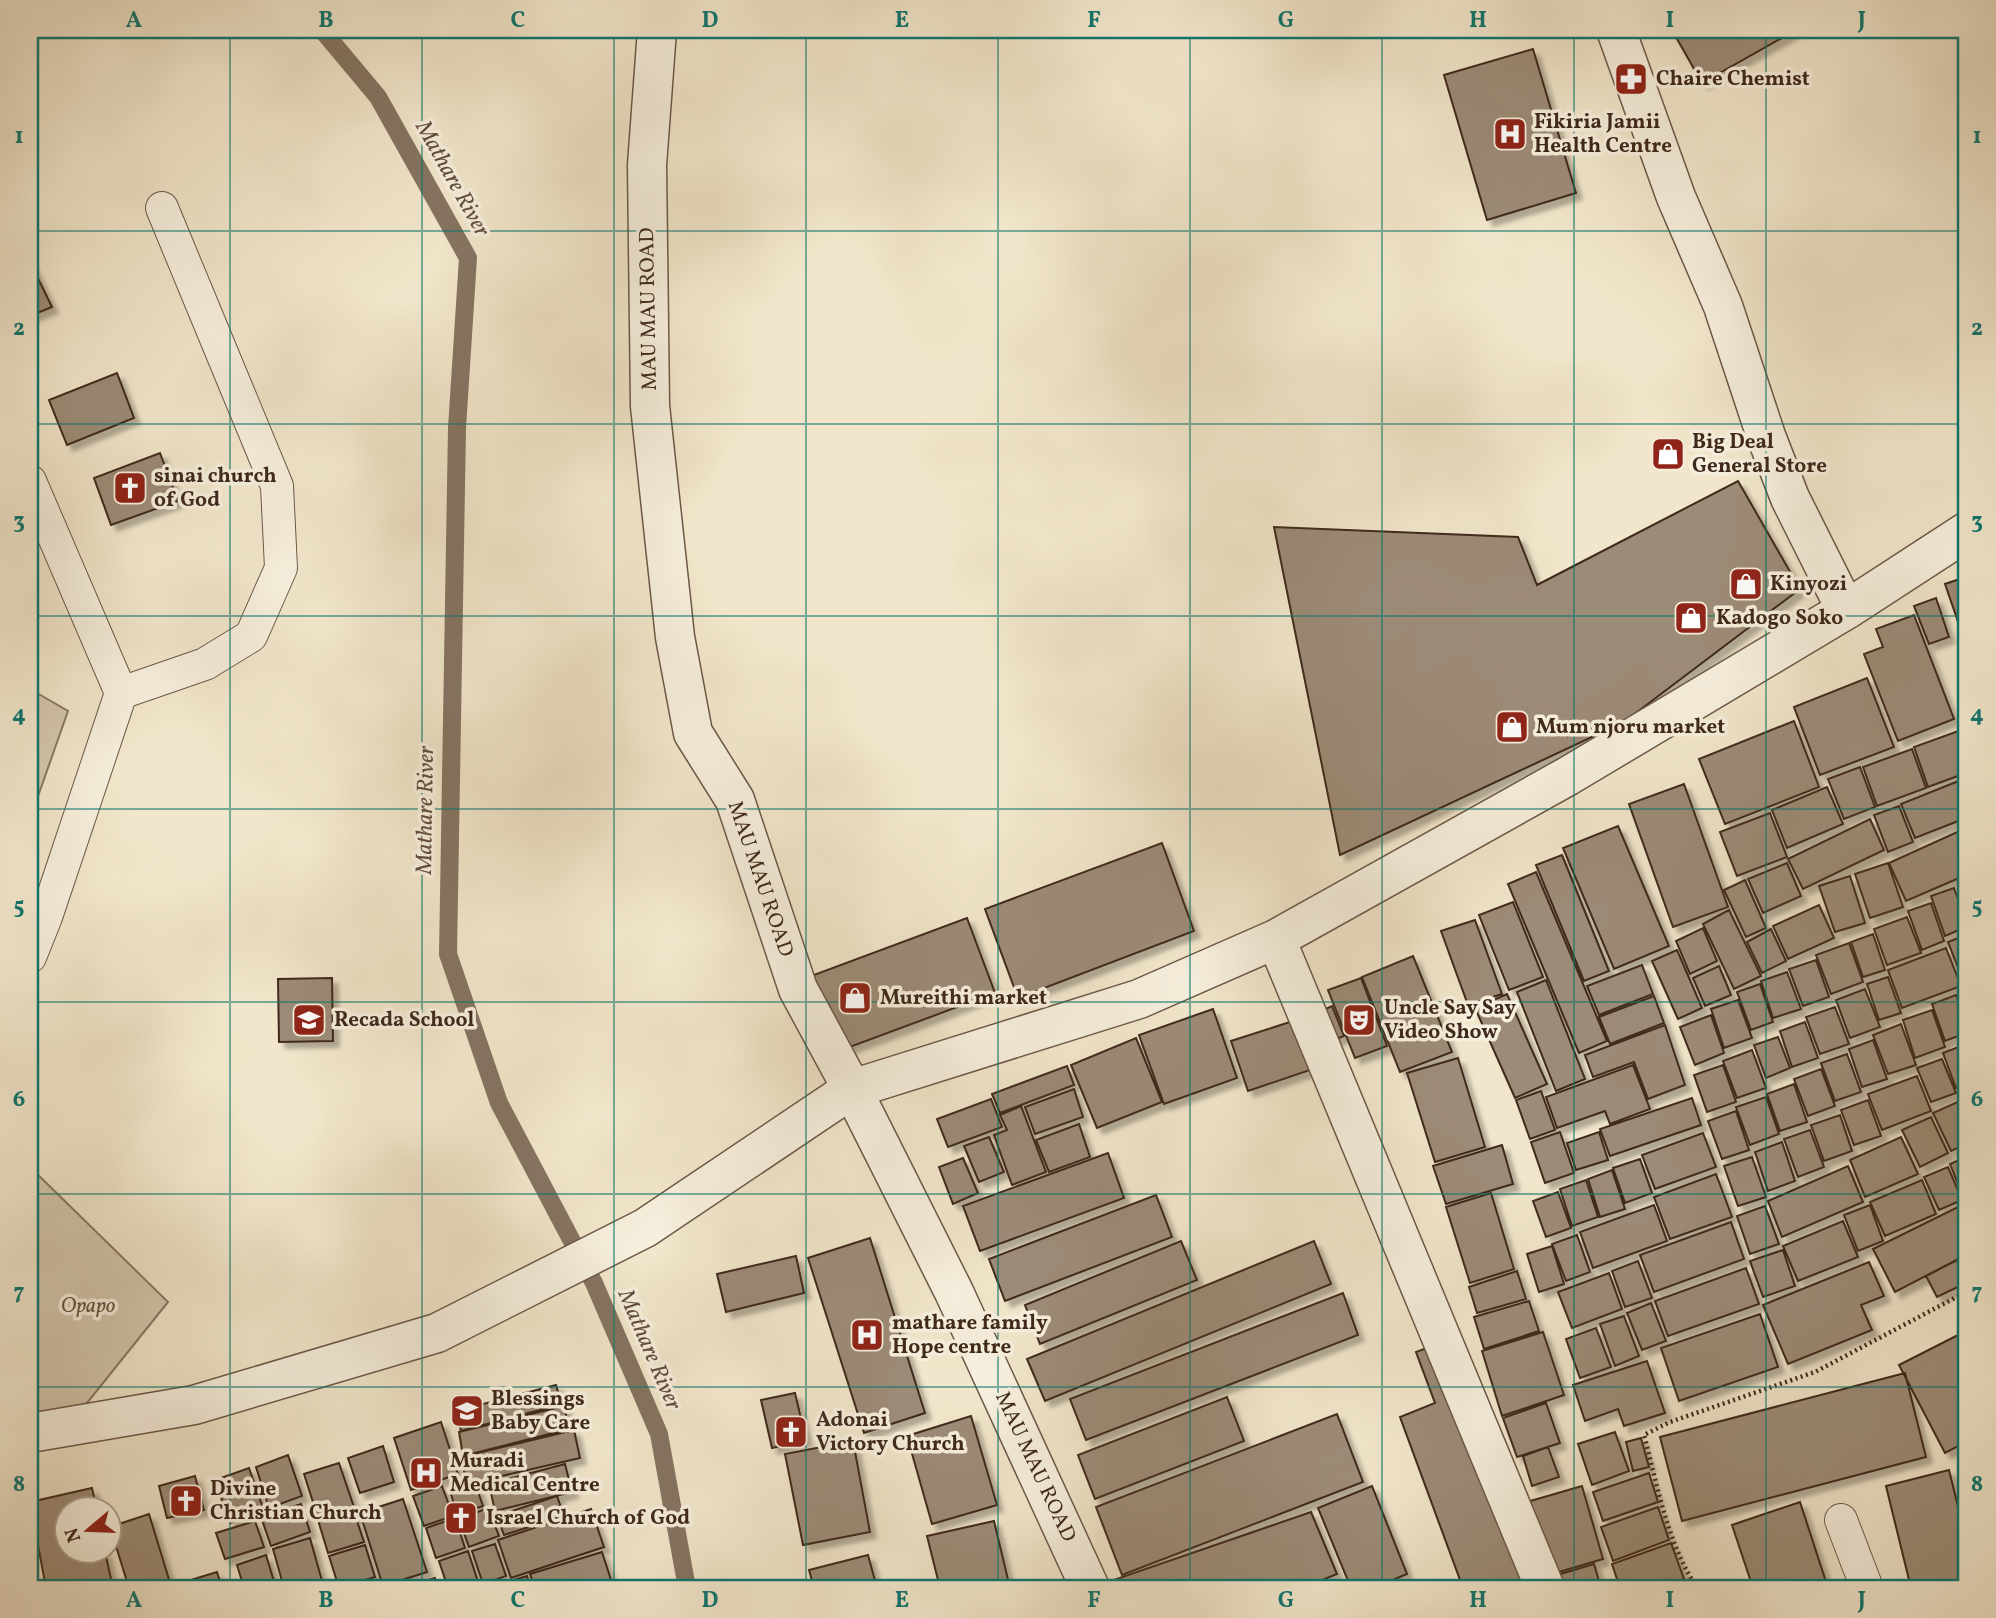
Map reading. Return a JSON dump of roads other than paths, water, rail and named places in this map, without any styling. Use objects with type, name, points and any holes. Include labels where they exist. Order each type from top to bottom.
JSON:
[{"type":"street","name":"MAU MAU ROAD","points":[[657,30],[647,165],[650,406],[677,649],[693,733],[735,800],[798,989],[852,1089],[954,1292],[1090,1588]]},
{"type":"street","points":[[1616,30],[1675,197],[1723,306],[1766,436],[1790,498],[1846,610]]},
{"type":"street","points":[[30,1433],[194,1405],[437,1333],[645,1228],[852,1089],[1139,999],[1276,939],[1568,776],[1846,610],[1966,532]]},
{"type":"street","points":[[1276,939],[1545,1588]]},
{"type":"lane","points":[[121,693],[205,663],[251,636],[281,568],[277,486],[162,208]]},
{"type":"lane","points":[[30,481],[121,693],[30,957]]},
{"type":"lane","points":[[1841,1520],[1867,1588]]},
{"type":"waterway","name":"Mathare River","points":[[322,30],[378,97],[468,258],[457,428],[448,954],[499,1103],[594,1283],[659,1434],[687,1588]]},
{"type":"place","name":"Chaire Chemist","points":[[1631,79]]},
{"type":"place","name":"Fikiria Jamii Health Centre","points":[[1510,134]]},
{"type":"place","name":"Big Deal General Store","points":[[1668,454]]},
{"type":"place","name":"sinai church of God","points":[[130,488]]},
{"type":"place","name":"Kinyozi","points":[[1746,584]]},
{"type":"place","name":"Kadogo Soko","points":[[1691,618]]},
{"type":"place","name":"Mum njoru market","points":[[1512,727]]},
{"type":"place","name":"Mureithi market","points":[[855,998]]},
{"type":"place","name":"Recada School","points":[[309,1020]]},
{"type":"place","name":"Uncle Say Say Video Show","points":[[1359,1020]]},
{"type":"place","name":"mathare family Hope centre","points":[[867,1335]]},
{"type":"place","name":"Blessings Baby Care","points":[[467,1411]]},
{"type":"place","name":"Adonai Victory Church","points":[[791,1432]]},
{"type":"place","name":"Muradi Medical Centre","points":[[426,1473]]},
{"type":"place","name":"Divine Christian Church","points":[[186,1501]]},
{"type":"place","name":"Israel Church of God","points":[[461,1518]]},
{"type":"park label","name":"Opapo","points":[[88,1306]]}]
